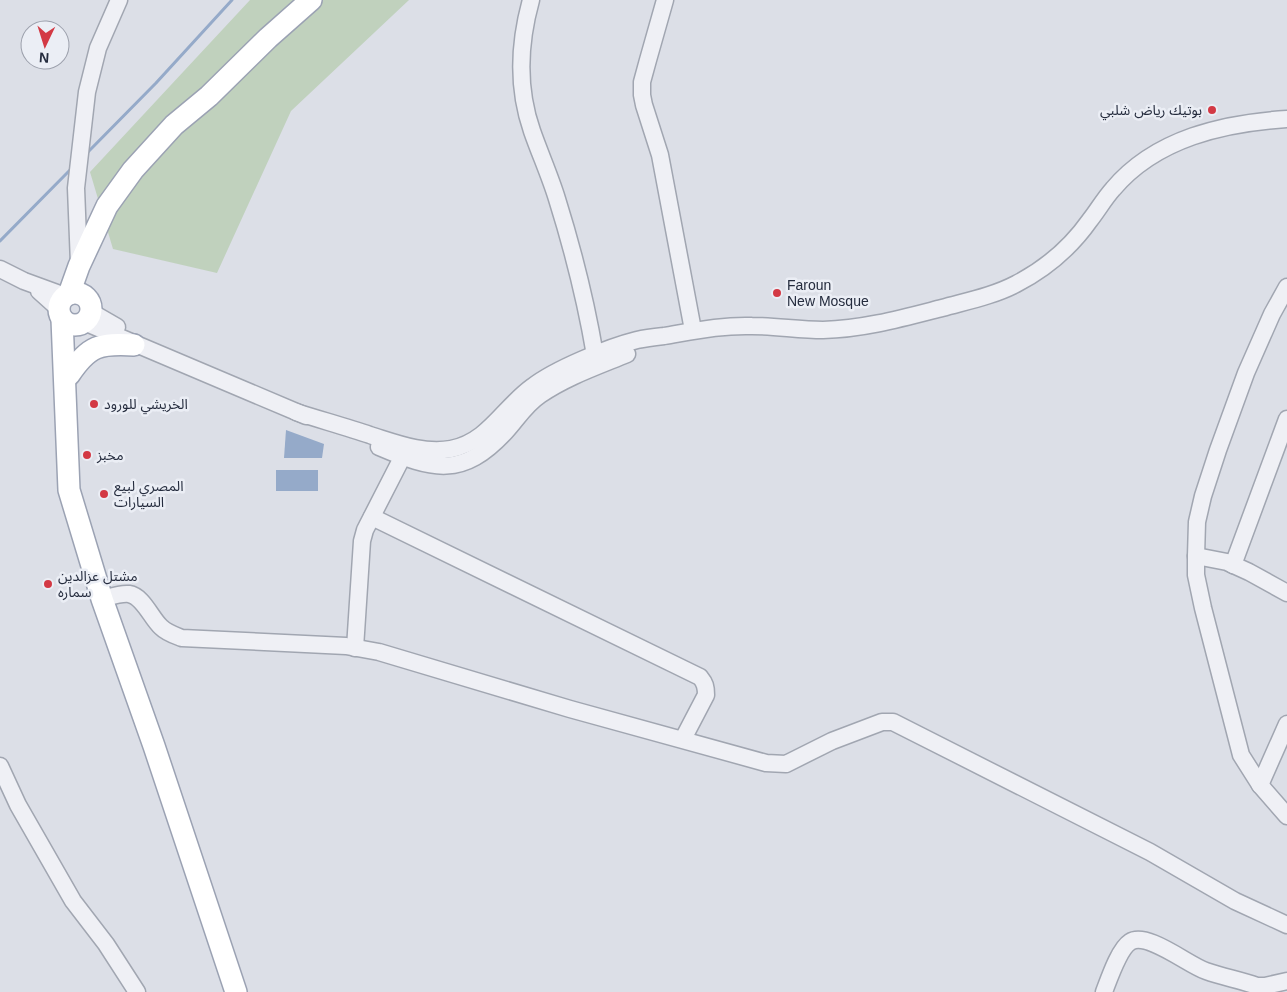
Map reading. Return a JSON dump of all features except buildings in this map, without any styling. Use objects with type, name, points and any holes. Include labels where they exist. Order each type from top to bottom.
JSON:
[{"type":"main road","points":[[236,992],[102,599],[70,490],[66,439],[68,382],[79,266],[107,206],[133,170],[174,125],[209,96],[268,38],[311,0]]},
{"type":"main road","points":[[75,309],[89,275],[93,235]]},
{"type":"main road","points":[[68,382],[80,359],[87,352],[116,344],[134,345]]},
{"type":"street","points":[[79,266],[76,188],[86,92],[98,48],[119,0]]},
{"type":"street","points":[[532,0],[524,27],[521,72],[523,96],[531,129],[557,198],[588,315],[595,355]]},
{"type":"street","points":[[665,0],[642,82],[642,95],[660,155],[693,330]]},
{"type":"street","points":[[356,648],[362,541],[365,530],[405,452],[415,449],[439,451],[472,442],[490,430],[510,406],[534,384],[555,372],[637,340],[693,330],[735,326],[812,330],[855,327],[887,322],[993,294],[1029,277],[1056,257],[1077,237],[1119,182],[1136,167],[1158,152],[1187,138],[1217,128],[1287,118]]},
{"type":"street","points":[[0,269],[166,357]]},
{"type":"street","points":[[1287,287],[1272,314],[1246,373],[1218,450],[1203,496],[1198,522],[1196,556],[1196,575],[1203,608],[1241,755],[1260,785],[1287,816]]},
{"type":"street","points":[[75,309],[134,345],[296,412],[405,452],[422,464],[438,466],[455,465],[471,460],[485,452],[496,442],[528,404],[540,395],[580,374],[668,335]]},
{"type":"street","points":[[1233,565],[1287,419]]},
{"type":"street","points":[[372,517],[700,677],[705,682],[706,695],[683,739]]},
{"type":"street","points":[[1196,556],[1233,565],[1287,593]]},
{"type":"street","points":[[102,599],[121,594],[133,595],[140,599],[161,627],[170,634],[182,638],[346,646],[379,652],[570,709],[766,763],[786,764],[832,741],[882,722],[893,722],[903,725],[1150,852],[1235,901],[1287,925]]},
{"type":"street","points":[[1260,785],[1287,724]]},
{"type":"street","points":[[0,766],[18,805],[73,901],[106,944],[137,992]]},
{"type":"street","points":[[1104,992],[1122,950],[1128,942],[1134,940],[1158,944],[1182,960],[1205,971],[1258,986],[1287,980]]},
{"type":"green space","points":[[250,0],[409,0],[291,111],[217,273],[113,249],[90,172]]},
{"type":"water","points":[[286,430],[324,444],[322,458],[284,458]]},
{"type":"water","points":[[276,470],[318,470],[318,491],[276,491]]},
{"type":"waterway","points":[[86,154],[156,83],[232,0]]},
{"type":"waterway","points":[[0,241],[71,169]]},
{"type":"place","name":"بوتيك رياض شلبي","points":[[1212,110]]},
{"type":"place","name":"Faroun New Mosque","points":[[777,293]]},
{"type":"place","name":"الخريشي للورود","points":[[94,404]]},
{"type":"place","name":"مخبز","points":[[87,455]]},
{"type":"place","name":"المصري لبيع السيارات","points":[[104,494]]},
{"type":"place","name":"مشتل عزالدين سماره","points":[[48,584]]}]
